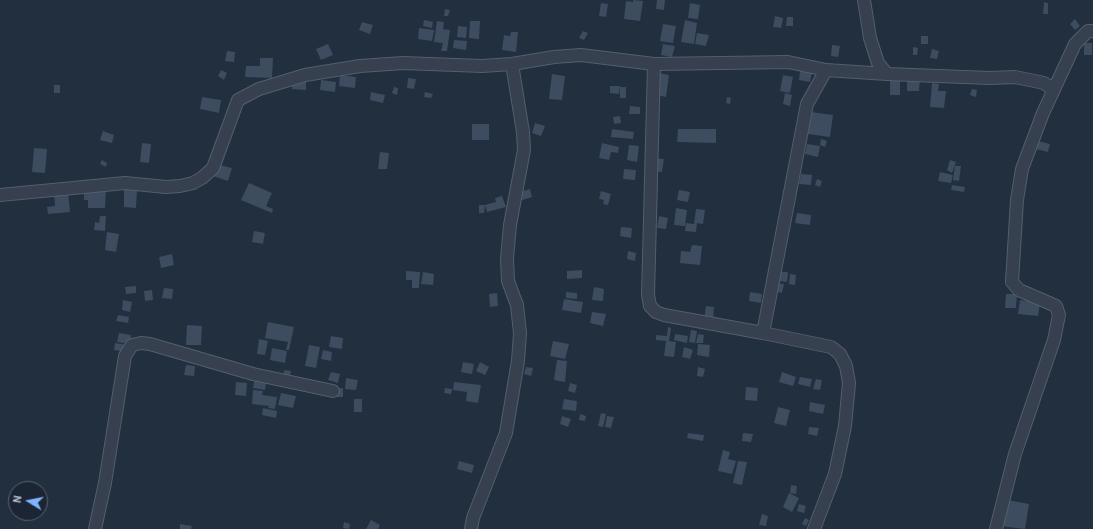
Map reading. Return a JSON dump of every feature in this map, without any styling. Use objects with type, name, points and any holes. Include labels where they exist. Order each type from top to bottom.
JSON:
[{"type":"street","points":[[864,0],[870,38],[878,63],[887,74]]},
{"type":"street","points":[[996,529],[1014,454],[1054,340],[1059,315],[1056,306],[1013,286],[1011,277],[1022,169],[1032,140],[1075,44],[1088,31],[1093,31]]},
{"type":"street","points":[[0,195],[125,183],[166,187],[193,183],[202,178],[212,168],[238,100],[259,89],[305,75],[360,66],[403,62],[482,66],[512,64],[554,57],[581,55],[654,64],[788,62],[826,70],[990,78],[1015,77],[1044,83],[1054,90]]},
{"type":"street","points":[[471,529],[473,518],[506,432],[518,361],[520,333],[517,305],[508,281],[507,260],[510,225],[524,150],[523,132],[512,64]]},
{"type":"street","points":[[654,64],[648,295],[650,306],[656,312],[664,315],[764,332],[830,347],[840,354],[846,366],[849,383],[844,433],[835,474],[814,529]]},
{"type":"street","points":[[764,332],[807,104],[826,70]]},
{"type":"street","points":[[94,529],[107,475],[125,356],[132,345],[141,343],[150,344],[253,374],[333,391]]},
{"type":"building","points":[[633,0],[643,1],[640,21],[624,19],[626,1],[633,2]]},
{"type":"building","points":[[657,0],[665,0],[664,10],[656,9]]},
{"type":"building","points":[[1044,2],[1048,3],[1048,14],[1043,14]]},
{"type":"building","points":[[601,3],[608,4],[606,17],[599,16]]},
{"type":"building","points":[[690,3],[700,5],[698,19],[688,18]]},
{"type":"building","points":[[445,9],[450,10],[448,16],[444,16]]},
{"type":"building","points":[[775,16],[783,18],[781,28],[773,27]]},
{"type":"building","points":[[787,17],[793,17],[793,26],[786,26]]},
{"type":"building","points":[[1075,19],[1080,26],[1075,30],[1070,24]]},
{"type":"building","points":[[424,20],[433,22],[432,28],[423,26]]},
{"type":"building","points":[[685,20],[697,23],[694,44],[681,42]]},
{"type":"building","points":[[437,21],[444,22],[443,29],[450,30],[447,51],[441,51],[443,43],[434,42]]},
{"type":"building","points":[[470,21],[480,21],[479,39],[469,38]]},
{"type":"building","points":[[362,22],[373,25],[370,34],[359,30]]},
{"type":"building","points":[[663,24],[676,26],[673,43],[660,41]]},
{"type":"building","points":[[458,26],[467,27],[466,38],[457,37]]},
{"type":"building","points":[[419,28],[434,30],[432,41],[418,39]]},
{"type":"building","points":[[583,31],[588,33],[584,40],[579,38]]},
{"type":"building","points":[[511,32],[518,32],[516,52],[502,50],[504,35],[510,36]]},
{"type":"building","points":[[697,33],[709,35],[706,46],[695,44]]},
{"type":"building","points":[[921,36],[928,36],[928,44],[921,44]]},
{"type":"building","points":[[454,40],[467,41],[466,50],[453,48]]},
{"type":"building","points":[[1084,43],[1092,43],[1092,55],[1084,55]]},
{"type":"building","points":[[328,44],[333,55],[321,60],[316,49]]},
{"type":"building","points":[[663,44],[675,46],[672,57],[661,55]]},
{"type":"building","points":[[832,45],[840,46],[838,57],[831,56]]},
{"type":"building","points":[[913,47],[918,48],[917,55],[913,55]]},
{"type":"building","points":[[932,49],[939,51],[937,59],[930,58]]},
{"type":"building","points":[[227,51],[235,52],[234,62],[225,61]]},
{"type":"building","points":[[260,58],[273,58],[272,78],[245,77],[246,66],[260,66]]},
{"type":"building","points":[[221,70],[227,73],[224,80],[218,76]]},
{"type":"building","points":[[800,71],[812,72],[810,82],[799,80]]},
{"type":"building","points":[[659,73],[669,75],[666,97],[656,95]]},
{"type":"building","points":[[552,74],[565,76],[562,100],[549,99]]},
{"type":"building","points":[[340,75],[356,77],[355,88],[339,86]]},
{"type":"building","points":[[783,75],[793,77],[790,93],[780,91]]},
{"type":"building","points":[[408,78],[416,79],[414,89],[407,88]]},
{"type":"building","points":[[907,79],[920,79],[919,91],[907,91]]},
{"type":"building","points":[[321,80],[336,82],[335,92],[320,90]]},
{"type":"building","points":[[292,81],[306,82],[306,90],[292,89]]},
{"type":"building","points":[[890,81],[900,81],[900,95],[890,95]]},
{"type":"building","points":[[932,83],[939,84],[938,91],[946,91],[944,108],[930,107]]},
{"type":"building","points":[[54,85],[60,85],[60,93],[54,93]]},
{"type":"building","points":[[610,86],[620,86],[619,94],[610,93]]},
{"type":"building","points":[[394,87],[398,88],[397,95],[392,93]]},
{"type":"building","points":[[620,87],[626,87],[626,98],[620,98]]},
{"type":"building","points":[[972,89],[977,90],[976,97],[970,95]]},
{"type":"building","points":[[371,92],[385,95],[383,103],[370,100]]},
{"type":"building","points":[[425,92],[433,94],[431,98],[424,97]]},
{"type":"building","points":[[785,93],[792,95],[790,106],[783,104]]},
{"type":"building","points":[[202,97],[221,100],[219,113],[200,109]]},
{"type":"building","points":[[727,97],[731,98],[730,104],[726,103]]},
{"type":"building","points":[[630,106],[640,107],[640,114],[629,114]]},
{"type":"building","points":[[811,112],[833,115],[830,137],[808,134]]},
{"type":"building","points":[[620,116],[621,123],[614,124],[613,117]]},
{"type":"building","points":[[535,123],[545,126],[541,136],[532,133]]},
{"type":"building","points":[[472,124],[489,124],[489,140],[472,140]]},
{"type":"building","points":[[612,129],[634,132],[633,139],[611,137]]},
{"type":"building","points":[[678,129],[716,129],[716,143],[677,142]]},
{"type":"building","points":[[103,131],[114,135],[112,143],[100,140]]},
{"type":"building","points":[[821,139],[827,141],[825,147],[820,145]]},
{"type":"building","points":[[1033,140],[1050,144],[1048,152],[1032,148]]},
{"type":"building","points":[[142,143],[151,144],[149,163],[140,162]]},
{"type":"building","points":[[602,143],[619,147],[618,153],[611,152],[609,160],[599,158]]},
{"type":"building","points":[[807,144],[820,146],[818,157],[805,154]]},
{"type":"building","points":[[629,145],[639,146],[637,162],[627,160]]},
{"type":"building","points":[[34,148],[47,149],[45,173],[32,172]]},
{"type":"building","points":[[380,152],[389,153],[387,169],[378,169]]},
{"type":"building","points":[[655,158],[664,159],[662,172],[653,171]]},
{"type":"building","points":[[102,160],[107,163],[106,167],[100,164]]},
{"type":"building","points":[[950,160],[956,162],[952,173],[947,170]]},
{"type":"building","points":[[216,164],[232,168],[228,181],[213,176]]},
{"type":"building","points":[[955,166],[961,166],[959,181],[953,180]]},
{"type":"building","points":[[624,169],[636,170],[635,180],[623,179]]},
{"type":"building","points":[[940,172],[953,175],[951,183],[938,181]]},
{"type":"building","points":[[801,174],[812,175],[811,185],[799,184]]},
{"type":"building","points":[[817,179],[822,181],[820,187],[815,185]]},
{"type":"building","points":[[249,183],[272,193],[266,206],[273,209],[272,213],[241,200]]},
{"type":"building","points":[[952,185],[965,187],[964,192],[951,190]]},
{"type":"building","points":[[84,188],[106,188],[105,208],[88,208],[88,200],[84,200]]},
{"type":"building","points":[[124,189],[137,189],[136,208],[124,207]]},
{"type":"building","points":[[530,189],[532,197],[519,201],[517,193]]},
{"type":"building","points":[[679,190],[690,192],[688,202],[677,200]]},
{"type":"building","points":[[601,191],[611,194],[608,205],[603,204],[604,200],[599,199]]},
{"type":"building","points":[[68,192],[70,212],[48,214],[47,207],[55,206],[54,194]]},
{"type":"building","points":[[502,196],[506,207],[487,212],[485,205],[496,202],[495,198]]},
{"type":"building","points":[[479,205],[485,205],[484,213],[479,213]]},
{"type":"building","points":[[676,208],[687,210],[685,226],[674,225]]},
{"type":"building","points":[[696,209],[705,210],[703,224],[697,223],[696,232],[685,231],[686,223],[694,224]]},
{"type":"building","points":[[797,213],[811,215],[810,225],[795,223]]},
{"type":"building","points":[[100,216],[106,216],[105,231],[94,230],[95,222],[99,223]]},
{"type":"building","points":[[659,216],[668,218],[666,229],[657,228]]},
{"type":"building","points":[[621,227],[632,228],[631,238],[620,236]]},
{"type":"building","points":[[254,231],[265,233],[263,244],[252,242]]},
{"type":"building","points":[[107,232],[119,234],[116,252],[105,250]]},
{"type":"building","points":[[692,245],[702,246],[700,265],[680,263],[681,251],[690,252]]},
{"type":"building","points":[[628,251],[636,253],[635,261],[627,259]]},
{"type":"building","points":[[172,254],[174,265],[161,268],[159,257]]},
{"type":"building","points":[[582,270],[582,278],[567,279],[567,271]]},
{"type":"building","points":[[406,271],[420,272],[419,288],[412,288],[412,280],[406,280]]},
{"type":"building","points":[[423,272],[434,274],[433,285],[421,284]]},
{"type":"building","points":[[780,272],[788,272],[787,282],[779,281]]},
{"type":"building","points":[[790,274],[796,275],[795,285],[789,284]]},
{"type":"building","points":[[776,283],[784,284],[782,293],[775,291]]},
{"type":"building","points":[[136,286],[136,293],[126,294],[125,287]]},
{"type":"building","points":[[594,287],[604,289],[603,301],[592,300]]},
{"type":"building","points":[[164,288],[173,289],[172,299],[162,298]]},
{"type":"building","points":[[152,290],[153,300],[145,301],[144,291]]},
{"type":"building","points":[[566,292],[577,293],[577,299],[566,298]]},
{"type":"building","points":[[750,292],[762,294],[761,303],[749,301]]},
{"type":"building","points":[[497,293],[498,306],[490,307],[489,294]]},
{"type":"building","points":[[1006,294],[1017,294],[1016,308],[1005,308]]},
{"type":"building","points":[[564,299],[583,302],[581,313],[562,310]]},
{"type":"building","points":[[123,300],[132,302],[130,312],[122,310]]},
{"type":"building","points":[[1020,300],[1040,303],[1038,316],[1018,314]]},
{"type":"building","points":[[706,306],[714,307],[713,321],[704,320]]},
{"type":"building","points":[[592,312],[606,314],[603,326],[590,323]]},
{"type":"building","points":[[118,315],[129,317],[128,323],[116,321]]},
{"type":"building","points":[[268,322],[294,327],[289,350],[286,350],[288,342],[265,338]]},
{"type":"building","points":[[187,325],[202,326],[201,345],[186,345]]},
{"type":"building","points":[[668,327],[671,328],[669,341],[676,342],[674,357],[664,356],[666,341],[656,340],[656,335],[667,336]]},
{"type":"building","points":[[691,330],[697,331],[695,343],[689,342]]},
{"type":"building","points":[[119,333],[131,335],[130,344],[117,342]]},
{"type":"building","points":[[675,334],[688,336],[687,343],[674,340]]},
{"type":"building","points":[[698,334],[704,335],[703,343],[696,343]]},
{"type":"building","points":[[331,336],[343,338],[342,349],[329,347]]},
{"type":"building","points":[[259,339],[268,341],[265,355],[257,354]]},
{"type":"building","points":[[553,341],[569,344],[565,359],[550,356]]},
{"type":"building","points":[[115,343],[128,345],[127,352],[114,350]]},
{"type":"building","points":[[698,344],[710,345],[709,357],[697,355]]},
{"type":"building","points":[[309,345],[320,347],[316,368],[305,366]]},
{"type":"building","points":[[684,347],[693,350],[690,359],[682,357]]},
{"type":"building","points":[[272,348],[287,351],[285,363],[270,360]]},
{"type":"building","points":[[323,350],[332,352],[331,361],[321,359]]},
{"type":"building","points":[[557,360],[567,361],[565,382],[554,380]]},
{"type":"building","points":[[463,362],[474,364],[472,374],[461,372]]},
{"type":"building","points":[[480,362],[489,367],[485,375],[476,371]]},
{"type":"building","points":[[186,365],[195,366],[194,376],[184,375]]},
{"type":"building","points":[[526,367],[533,368],[531,376],[524,374]]},
{"type":"building","points":[[698,367],[705,369],[703,377],[697,376]]},
{"type":"building","points":[[284,370],[291,371],[290,376],[282,385]]},
{"type":"building","points":[[256,371],[273,384],[266,383],[265,390],[253,388]]},
{"type":"building","points":[[331,372],[340,374],[338,383],[328,380]]},
{"type":"building","points":[[782,372],[796,377],[793,386],[779,382]]},
{"type":"building","points":[[800,377],[812,379],[810,387],[798,384]]},
{"type":"building","points":[[346,378],[358,380],[356,390],[345,389]]},
{"type":"building","points":[[816,379],[822,380],[820,390],[813,389]]},
{"type":"building","points":[[236,382],[247,383],[246,396],[235,395]]},
{"type":"building","points":[[454,382],[481,385],[478,403],[466,401],[467,392],[453,390]]},
{"type":"building","points":[[570,383],[577,385],[575,393],[568,391]]},
{"type":"building","points":[[746,387],[758,388],[757,401],[745,400]]},
{"type":"building","points":[[343,388],[343,397],[328,397],[328,389]]},
{"type":"building","points":[[445,388],[452,389],[451,394],[444,393]]},
{"type":"building","points":[[253,390],[263,391],[262,395],[277,397],[275,409],[268,408],[269,406],[252,404]]},
{"type":"building","points":[[281,393],[296,396],[293,408],[278,405]]},
{"type":"building","points":[[354,399],[362,399],[362,412],[354,412]]},
{"type":"building","points":[[564,399],[577,401],[576,411],[562,409]]},
{"type":"building","points":[[810,402],[825,405],[823,414],[809,411]]},
{"type":"building","points":[[778,407],[790,410],[786,426],[774,423]]},
{"type":"building","points":[[263,408],[277,411],[276,418],[262,415]]},
{"type":"building","points":[[601,413],[606,414],[603,427],[598,426]]},
{"type":"building","points":[[580,414],[586,416],[585,421],[579,420]]},
{"type":"building","points":[[562,416],[571,419],[568,427],[560,424]]},
{"type":"building","points":[[607,416],[614,417],[611,428],[605,427]]},
{"type":"building","points":[[809,427],[819,428],[817,436],[808,434]]},
{"type":"building","points":[[688,433],[704,435],[703,441],[687,438]]},
{"type":"building","points":[[743,433],[753,434],[751,442],[742,441]]},
{"type":"building","points":[[723,450],[730,452],[728,459],[736,461],[732,474],[718,471]]},
{"type":"building","points":[[459,461],[474,465],[472,473],[457,469]]},
{"type":"building","points":[[738,461],[747,462],[742,485],[733,483]]},
{"type":"building","points":[[791,485],[797,486],[796,494],[790,493]]},
{"type":"building","points":[[789,493],[799,498],[792,512],[783,507]]},
{"type":"building","points":[[1007,500],[1029,504],[1025,529],[1000,526]]},
{"type":"building","points":[[799,504],[806,506],[804,513],[797,511]]},
{"type":"building","points":[[762,514],[768,516],[766,526],[759,525]]},
{"type":"building","points":[[805,518],[809,520],[806,526],[802,524]]},
{"type":"building","points":[[371,520],[380,525],[378,529],[366,529]]},
{"type":"building","points":[[344,522],[350,524],[349,529],[343,528]]},
{"type":"building","points":[[180,524],[192,526],[191,529],[180,529]]}]
